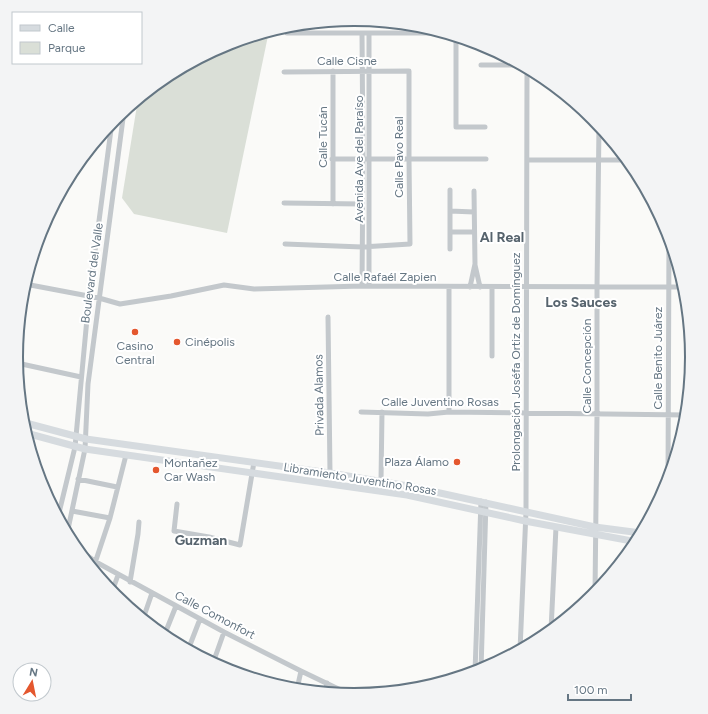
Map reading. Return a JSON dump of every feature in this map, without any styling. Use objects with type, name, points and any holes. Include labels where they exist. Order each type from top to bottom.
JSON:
[{"type":"main road","name":"Libramiento Juventino Rosas","points":[[29,424],[86,439],[381,481],[484,501],[526,512],[596,527],[635,532]]},
{"type":"main road","name":"Libramiento Juventino Rosas","points":[[32,436],[85,449],[407,495],[525,521],[629,541]]},
{"type":"main road","points":[[407,495],[408,486]]},
{"type":"street","points":[[287,33],[423,33]]},
{"type":"street","name":"Avenida Ave del Paraíso","points":[[362,33],[362,286]]},
{"type":"street","name":"Avenida Ave del Paraíso","points":[[369,33],[369,286]]},
{"type":"street","points":[[456,43],[456,128],[485,127]]},
{"type":"street","points":[[481,65],[510,65]]},
{"type":"street","name":"Calle Tucán","points":[[333,71],[333,204]]},
{"type":"street","name":"Calle Cisne","points":[[284,72],[410,71]]},
{"type":"street","name":"Calle Pavo Real","points":[[369,247],[410,244],[410,71]]},
{"type":"street","name":"Prolongación Joséfa Ortiz de Domínguez","points":[[520,643],[526,512],[527,75]]},
{"type":"street","name":"Boulevard del Valle","points":[[69,525],[85,449],[88,384],[123,121]]},
{"type":"street","name":"Boulevard del Valle","points":[[60,509],[75,447],[89,297],[111,133]]},
{"type":"street","name":"Calle Concepción","points":[[595,584],[598,415],[597,288],[599,135]]},
{"type":"street","points":[[332,159],[486,159]]},
{"type":"street","points":[[527,160],[620,160]]},
{"type":"street","points":[[450,190],[450,250]]},
{"type":"street","points":[[474,191],[475,264],[480,287]]},
{"type":"street","points":[[284,204],[362,204]]},
{"type":"street","points":[[450,211],[474,212]]},
{"type":"street","points":[[450,232],[474,232]]},
{"type":"street","points":[[97,235],[108,236]]},
{"type":"street","points":[[285,244],[369,247]]},
{"type":"street","name":"Calle Benito Juárez","points":[[668,460],[669,257]]},
{"type":"street","points":[[470,287],[475,264]]},
{"type":"street","name":"Calle Rafaél Zapien","points":[[31,285],[99,298],[120,304],[172,296],[224,285],[254,289],[362,286],[678,288]]},
{"type":"street","points":[[449,287],[449,412]]},
{"type":"street","points":[[492,287],[492,356]]},
{"type":"street","name":"Privada Alamos","points":[[328,317],[330,473]]},
{"type":"street","points":[[85,343],[92,352]]},
{"type":"street","points":[[23,364],[81,377]]},
{"type":"street","name":"Calle Juventino Rosas","points":[[361,412],[428,414],[449,412],[680,415]]},
{"type":"street","points":[[381,481],[382,412]]},
{"type":"street","points":[[96,562],[110,518],[126,455]]},
{"type":"street","points":[[177,504],[174,531],[240,544],[251,472],[254,462]]},
{"type":"street","points":[[78,479],[117,487]]},
{"type":"street","points":[[475,665],[484,501]]},
{"type":"street","points":[[72,511],[110,518]]},
{"type":"street","points":[[481,663],[483,512]]},
{"type":"street","points":[[130,582],[139,522]]},
{"type":"street","points":[[551,623],[556,527]]},
{"type":"street","name":"Calle Comonfort","points":[[90,558],[130,582],[224,632],[335,687]]},
{"type":"street","points":[[114,585],[118,575]]},
{"type":"street","points":[[144,613],[152,593]]},
{"type":"street","points":[[167,630],[176,606]]},
{"type":"street","points":[[190,645],[200,619]]},
{"type":"street","points":[[215,657],[224,632]]},
{"type":"street","points":[[298,683],[301,671]]},
{"type":"green space","points":[[268,37],[227,233],[134,214],[122,198],[137,107],[152,94],[189,70],[227,51]]},
{"type":"place","name":"Casino Central","points":[[135,332]]},
{"type":"place","name":"Cinépolis","points":[[177,342]]},
{"type":"place","name":"Plaza Álamo","points":[[457,462]]},
{"type":"place","name":"Montañez Car Wash","points":[[156,470]]},
{"type":"district","name":"Al Real","points":[[502,237]]},
{"type":"district","name":"Los Sauces","points":[[581,302]]},
{"type":"district","name":"Guzman","points":[[201,540]]}]
